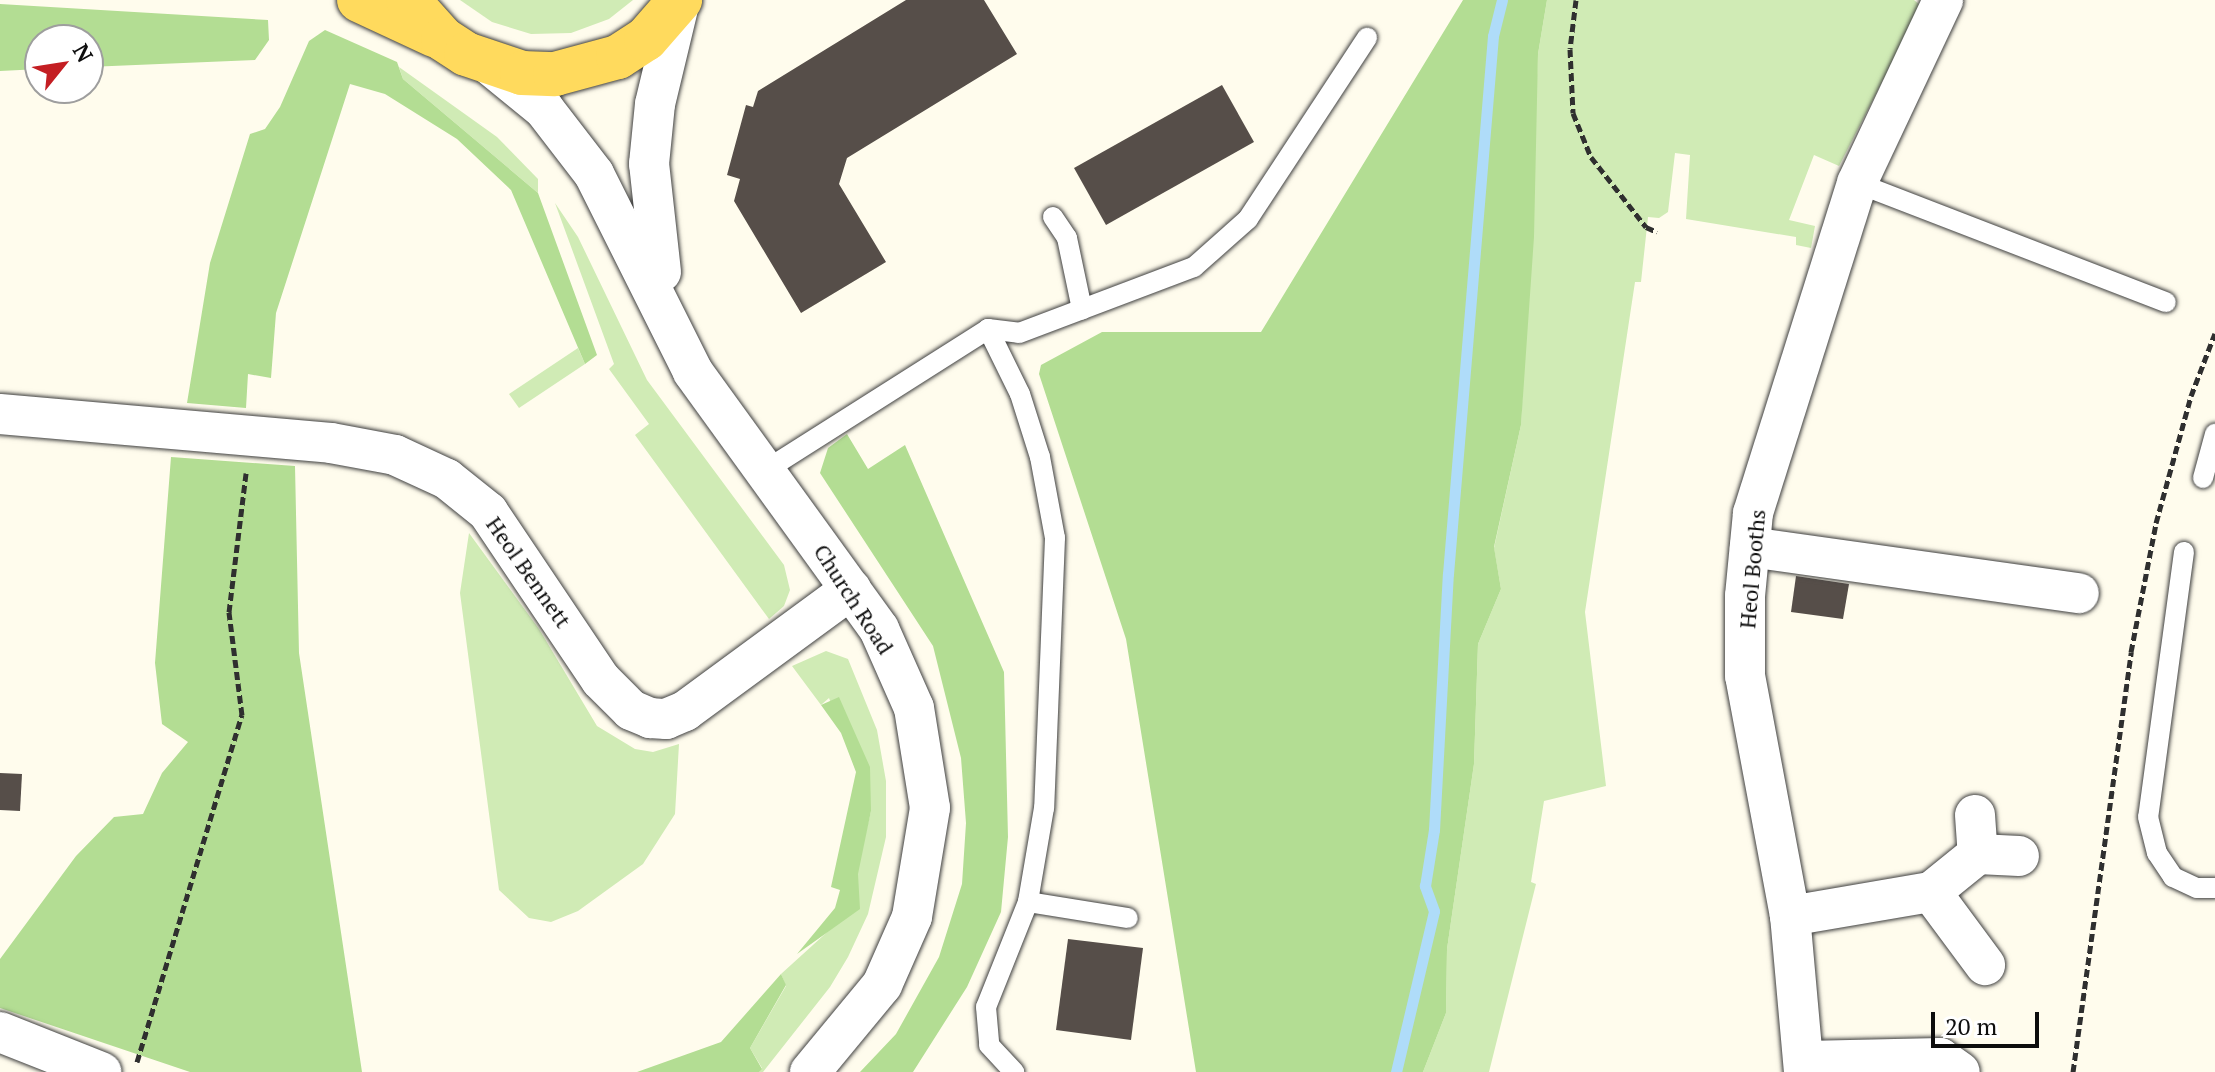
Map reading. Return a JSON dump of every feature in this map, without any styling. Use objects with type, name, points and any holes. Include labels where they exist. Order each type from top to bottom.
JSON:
[{"type":"main road","points":[[359,0],[443,39],[490,65],[522,73],[588,69],[646,39],[680,0]]},
{"type":"main road","points":[[408,0],[443,39]]},
{"type":"street","points":[[665,325],[649,164],[655,104],[680,0]]},
{"type":"street","name":"Heol Booths","points":[[1805,1066],[1790,916],[1745,676],[1753,513],[1857,183],[1943,0]]},
{"type":"street","name":"Church Road","points":[[490,65],[544,109],[594,174],[632,241],[665,325],[693,372],[879,629],[914,708],[927,780],[928,843],[912,917],[882,985],[810,1072]]},
{"type":"street","name":"Heol Bennett","points":[[0,414],[331,443],[395,455],[447,479],[488,512],[608,689],[631,710],[650,718],[666,719],[685,711],[851,589]]},
{"type":"street","points":[[1750,547],[2079,593]]},
{"type":"street","points":[[1790,916],[1931,892],[1976,834],[2019,856]]},
{"type":"street","points":[[1931,892],[1985,965]]},
{"type":"street","points":[[0,1032],[101,1072]]},
{"type":"street","points":[[1805,1066],[1940,1058],[1960,1072]]},
{"type":"lane","points":[[766,470],[988,329],[1019,333],[1194,267],[1248,219],[1367,38]]},
{"type":"lane","points":[[1857,183],[2166,302]]},
{"type":"lane","points":[[1053,217],[1067,238],[1082,309]]},
{"type":"lane","points":[[988,329],[1024,407],[1050,495],[1055,538],[1044,808],[1028,902],[986,1007],[989,1045],[1014,1072]]},
{"type":"lane","points":[[2203,478],[2215,434]]},
{"type":"lane","points":[[2184,552],[2148,817],[2157,853],[2173,877],[2197,888],[2215,888]]},
{"type":"lane","points":[[1028,902],[1128,918]]},
{"type":"path","points":[[1576,0],[1570,49],[1573,113],[1591,157],[1646,227],[1657,232]]},
{"type":"path","points":[[2073,1072],[2131,652],[2156,523],[2191,396],[2215,333]]},
{"type":"path","points":[[134,1072],[242,715],[229,612],[248,457]]},
{"type":"green space","points":[[460,0],[633,0],[609,19],[571,33],[531,34],[492,22]]},
{"type":"green space","points":[[1463,0],[1547,0],[1538,54],[1534,237],[1521,425],[1494,547],[1501,589],[1478,644],[1474,764],[1447,949],[1446,1013],[1423,1072],[1196,1072],[1126,639],[1039,374],[1041,365],[1102,332],[1261,332]]},
{"type":"green space","points":[[1547,0],[1914,0],[1921,6],[1839,166],[1814,155],[1789,220],[1815,226],[1811,248],[1796,245],[1796,237],[1686,219],[1690,155],[1675,153],[1668,212],[1659,218],[1648,217],[1641,282],[1635,282],[1585,612],[1606,786],[1544,801],[1531,882],[1536,884],[1489,1072],[1423,1072],[1446,1013],[1447,949],[1474,764],[1478,644],[1501,589],[1494,548],[1521,425],[1538,54]]},
{"type":"green space","points":[[0,4],[268,20],[269,40],[255,60],[104,66],[104,24],[24,24],[24,70],[0,71]]},
{"type":"green space","points":[[325,30],[397,62],[403,79],[538,193],[597,355],[585,364],[511,190],[457,139],[385,94],[350,84],[276,313],[271,378],[248,374],[246,408],[187,403],[210,263],[250,134],[265,129],[280,107],[309,41]]},
{"type":"green space","points":[[399,67],[497,137],[538,179],[538,193],[403,79]]},
{"type":"green space","points":[[555,203],[578,237],[647,380],[784,565],[790,590],[784,606],[769,619],[635,435],[649,424],[609,369],[614,364]]},
{"type":"green space","points":[[578,348],[585,364],[519,408],[509,394]]},
{"type":"green space","points":[[847,434],[868,469],[905,445],[1004,672],[1008,837],[1001,912],[967,987],[913,1072],[860,1072],[896,1034],[939,957],[962,884],[966,823],[961,758],[933,646],[820,473],[828,448]]},
{"type":"green space","points":[[171,457],[295,466],[299,653],[362,1072],[190,1072],[0,1008],[0,959],[76,856],[114,817],[143,814],[162,773],[188,742],[162,724],[155,663]]},
{"type":"green space","points":[[469,533],[539,629],[597,726],[635,749],[653,752],[679,744],[675,814],[643,864],[578,911],[551,922],[529,918],[499,890],[460,593]]},
{"type":"green space","points":[[826,651],[848,659],[877,730],[886,781],[886,837],[868,914],[848,957],[830,987],[763,1072],[759,1072],[762,1068],[750,1048],[786,986],[781,974],[846,915],[871,811],[829,698],[821,705],[792,666]]},
{"type":"green space","points":[[839,697],[870,767],[871,811],[858,874],[860,909],[797,954],[835,908],[840,890],[831,887],[856,772],[841,733],[821,705]]},
{"type":"green space","points":[[781,974],[786,985],[750,1048],[762,1069],[759,1072],[637,1072],[721,1042]]},
{"type":"building","points":[[906,0],[984,0],[1017,54],[847,158],[839,184],[886,262],[801,313],[734,201],[740,179],[727,175],[746,105],[753,107],[758,91]]},
{"type":"building","points":[[1222,85],[1254,142],[1106,225],[1074,168]]},
{"type":"building","points":[[1796,576],[1849,584],[1843,619],[1791,612]]},
{"type":"building","points":[[0,773],[22,774],[20,811],[0,810]]},
{"type":"building","points":[[1068,939],[1143,948],[1131,1040],[1056,1030]]},
{"type":"waterway","points":[[1396,1072],[1434,911],[1425,886],[1434,830],[1448,574],[1493,36],[1502,0]]}]
